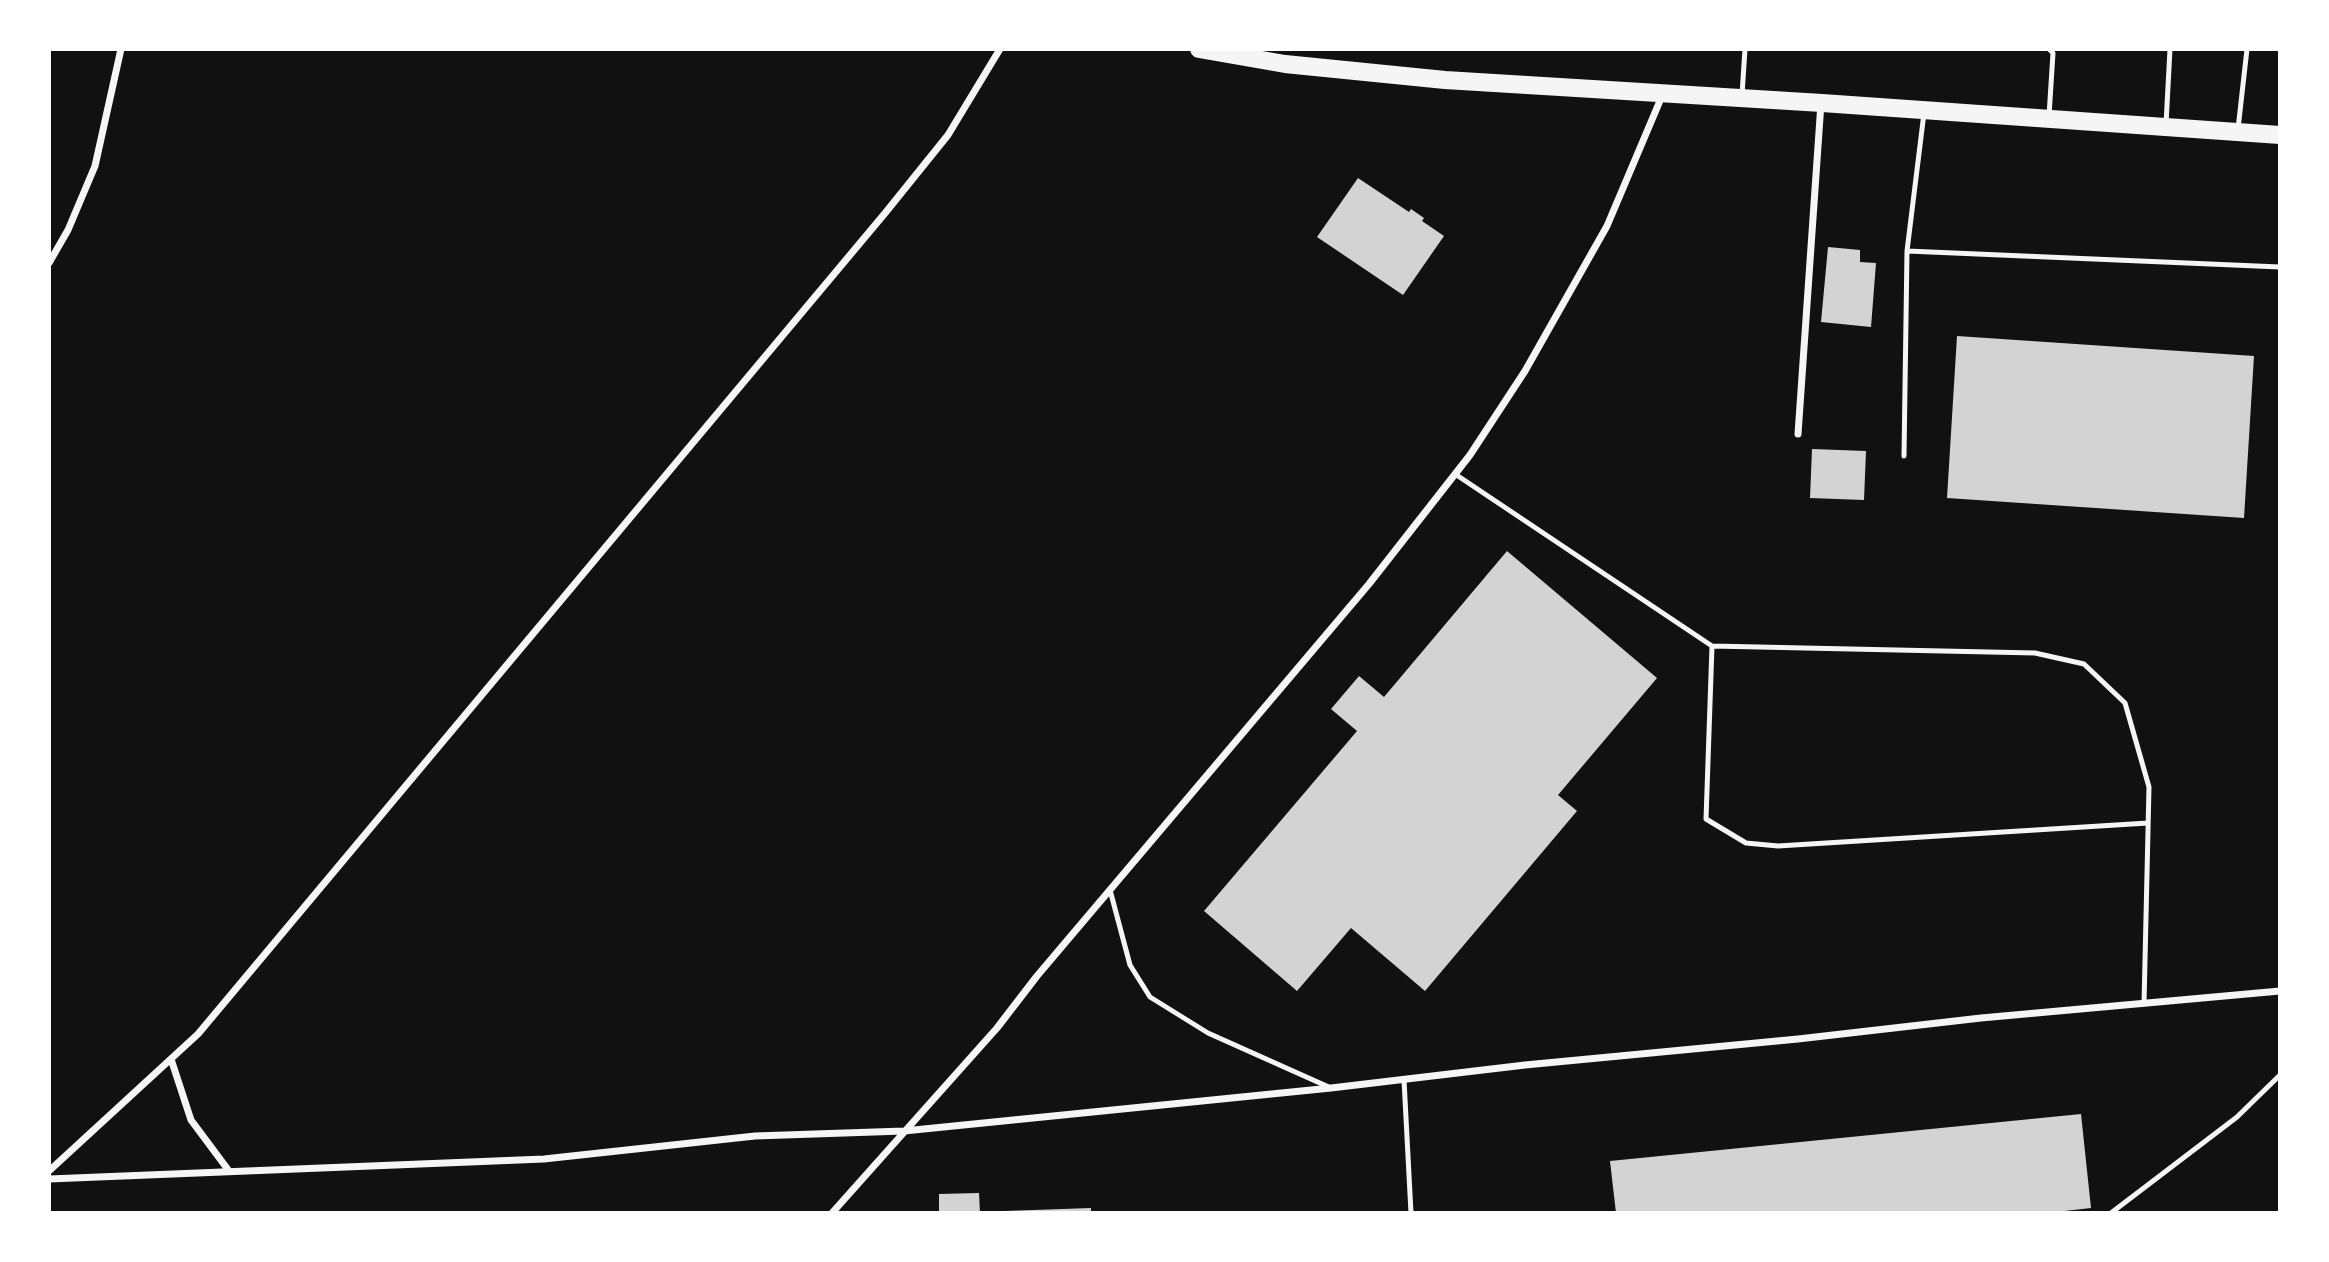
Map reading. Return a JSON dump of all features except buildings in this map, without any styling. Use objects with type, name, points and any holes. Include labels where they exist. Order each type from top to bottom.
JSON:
[{"type":"main road","points":[[1199,49],[1285,64],[1432,78],[2280,135]]},
{"type":"street","points":[[49,263],[68,230],[95,166],[121,49]]},
{"type":"street","points":[[49,1171],[207,1024],[886,212],[948,135],[1000,49]]},
{"type":"street","points":[[832,1213],[996,1028],[1368,584],[1470,455],[1525,371],[1576,285],[1607,226],[1663,93]]},
{"type":"street","points":[[1798,434],[1822,103]]},
{"type":"street","points":[[49,1179],[544,1158],[755,1136],[904,1131],[1982,1018],[2280,991]]},
{"type":"street","points":[[171,1059],[191,1120],[229,1171]]},
{"type":"lane","points":[[1741,98],[1745,49]]},
{"type":"lane","points":[[2049,49],[2053,52],[2049,119]]},
{"type":"lane","points":[[2165,127],[2170,49]]},
{"type":"lane","points":[[2238,132],[2247,49]]},
{"type":"lane","points":[[1904,456],[1907,251],[1925,110]]},
{"type":"lane","points":[[1907,251],[2280,267]]},
{"type":"lane","points":[[1455,474],[1712,646],[2035,653],[2084,664],[2125,702],[2149,788],[2144,1004]]},
{"type":"lane","points":[[1712,646],[1706,819],[1746,843],[1778,846],[2148,822]]},
{"type":"lane","points":[[1110,890],[1130,965],[1150,998],[1208,1032],[1331,1088]]},
{"type":"lane","points":[[2111,1213],[2236,1117],[2280,1075]]},
{"type":"lane","points":[[1404,1080],[1411,1213]]}]
